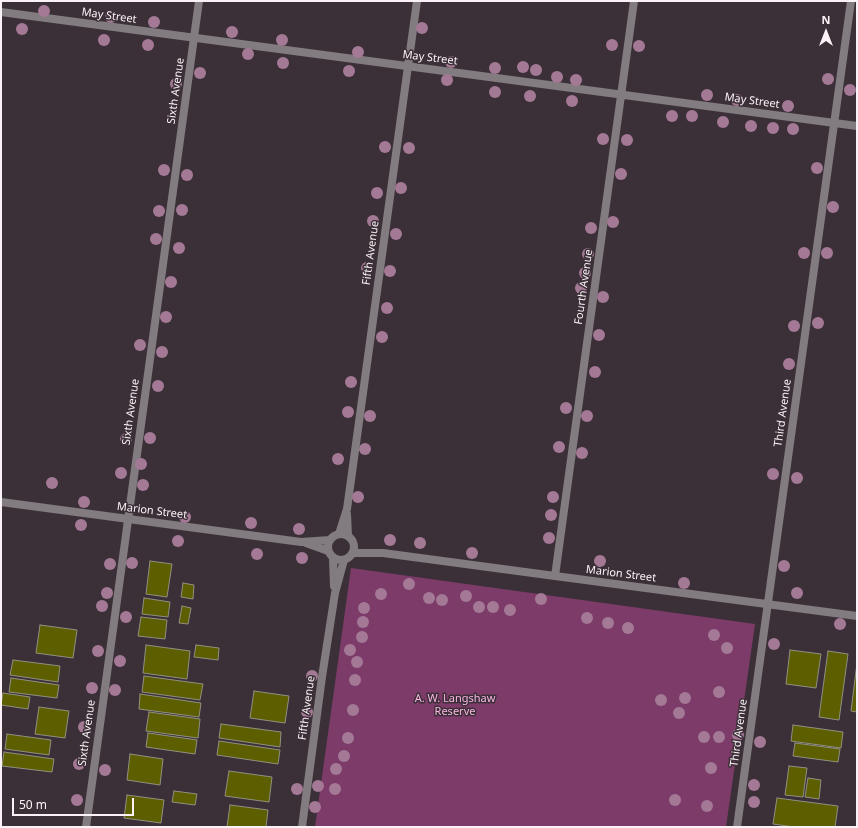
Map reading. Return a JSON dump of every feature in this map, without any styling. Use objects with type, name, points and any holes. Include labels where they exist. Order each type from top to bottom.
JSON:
[{"type":"street","name":"Sixth Avenue","points":[[86,827],[199,1]]},
{"type":"street","name":"Fifth Avenue","points":[[339,534],[347,509],[417,1]]},
{"type":"street","name":"Fourth Avenue","points":[[555,576],[634,1]]},
{"type":"street","name":"Third Avenue","points":[[737,827],[851,1]]},
{"type":"street","name":"May Street","points":[[1,12],[857,126]]},
{"type":"street","name":"Marion Street","points":[[1,502],[301,542],[330,540]]},
{"type":"street","name":"Fifth Avenue","points":[[347,509],[348,536]]},
{"type":"street","points":[[339,534],[348,536],[355,546],[354,553],[344,560],[336,560],[330,554],[328,544],[335,535],[339,534]]},
{"type":"street","name":"Marion Street","points":[[301,542],[330,554]]},
{"type":"street","name":"Marion Street","points":[[354,543],[383,553]]},
{"type":"street","name":"Marion Street","points":[[354,553],[383,553],[857,616]]},
{"type":"street","name":"Fifth Avenue","points":[[330,554],[335,593]]},
{"type":"street","name":"Fifth Avenue","points":[[302,827],[335,593],[344,560]]},
{"type":"green space","name":"A. W. Langshaw Reserve","points":[[351,568],[755,624],[726,827],[315,827]]},
{"type":"building","points":[[150,561],[172,564],[167,597],[146,594]]},
{"type":"building","points":[[183,583],[194,585],[193,599],[181,597]]},
{"type":"building","points":[[144,598],[170,602],[168,617],[142,614]]},
{"type":"building","points":[[182,606],[191,608],[188,624],[179,623]]},
{"type":"building","points":[[141,617],[167,620],[165,639],[138,636]]},
{"type":"building","points":[[40,625],[77,630],[73,658],[36,653]]},
{"type":"building","points":[[146,645],[190,651],[187,679],[143,673]]},
{"type":"building","points":[[196,645],[219,648],[218,660],[194,657]]},
{"type":"building","points":[[790,650],[821,654],[816,688],[786,684]]},
{"type":"building","points":[[828,651],[848,654],[839,720],[819,717]]},
{"type":"building","points":[[13,660],[60,666],[58,682],[10,675]]},
{"type":"building","points":[[857,663],[857,712],[851,711]]},
{"type":"building","points":[[144,676],[203,684],[200,700],[142,692]]},
{"type":"building","points":[[11,678],[59,685],[57,698],[9,692]]},
{"type":"building","points":[[254,691],[289,696],[285,723],[250,718]]},
{"type":"building","points":[[3,693],[30,697],[28,709],[1,705]]},
{"type":"building","points":[[140,694],[201,703],[199,717],[139,709]]},
{"type":"building","points":[[39,707],[69,711],[65,738],[35,734]]},
{"type":"building","points":[[149,712],[200,719],[198,738],[146,731]]},
{"type":"building","points":[[221,724],[281,732],[280,747],[219,738]]},
{"type":"building","points":[[793,725],[843,732],[841,748],[791,741]]},
{"type":"building","points":[[148,733],[197,740],[195,754],[146,747]]},
{"type":"building","points":[[7,734],[51,740],[49,755],[5,749]]},
{"type":"building","points":[[219,741],[280,750],[278,764],[217,755]]},
{"type":"building","points":[[795,743],[840,749],[838,762],[793,756]]},
{"type":"building","points":[[4,752],[54,759],[52,772],[2,766]]},
{"type":"building","points":[[130,754],[163,759],[160,785],[127,780]]},
{"type":"building","points":[[789,766],[807,768],[803,797],[785,795]]},
{"type":"building","points":[[229,771],[272,777],[269,802],[225,796]]},
{"type":"building","points":[[808,778],[821,780],[819,799],[805,797]]},
{"type":"building","points":[[174,791],[197,794],[195,805],[172,802]]},
{"type":"building","points":[[127,795],[164,800],[161,823],[124,818]]},
{"type":"building","points":[[777,798],[838,806],[835,827],[794,827],[773,824]]},
{"type":"building","points":[[230,805],[268,810],[266,827],[227,827]]}]
